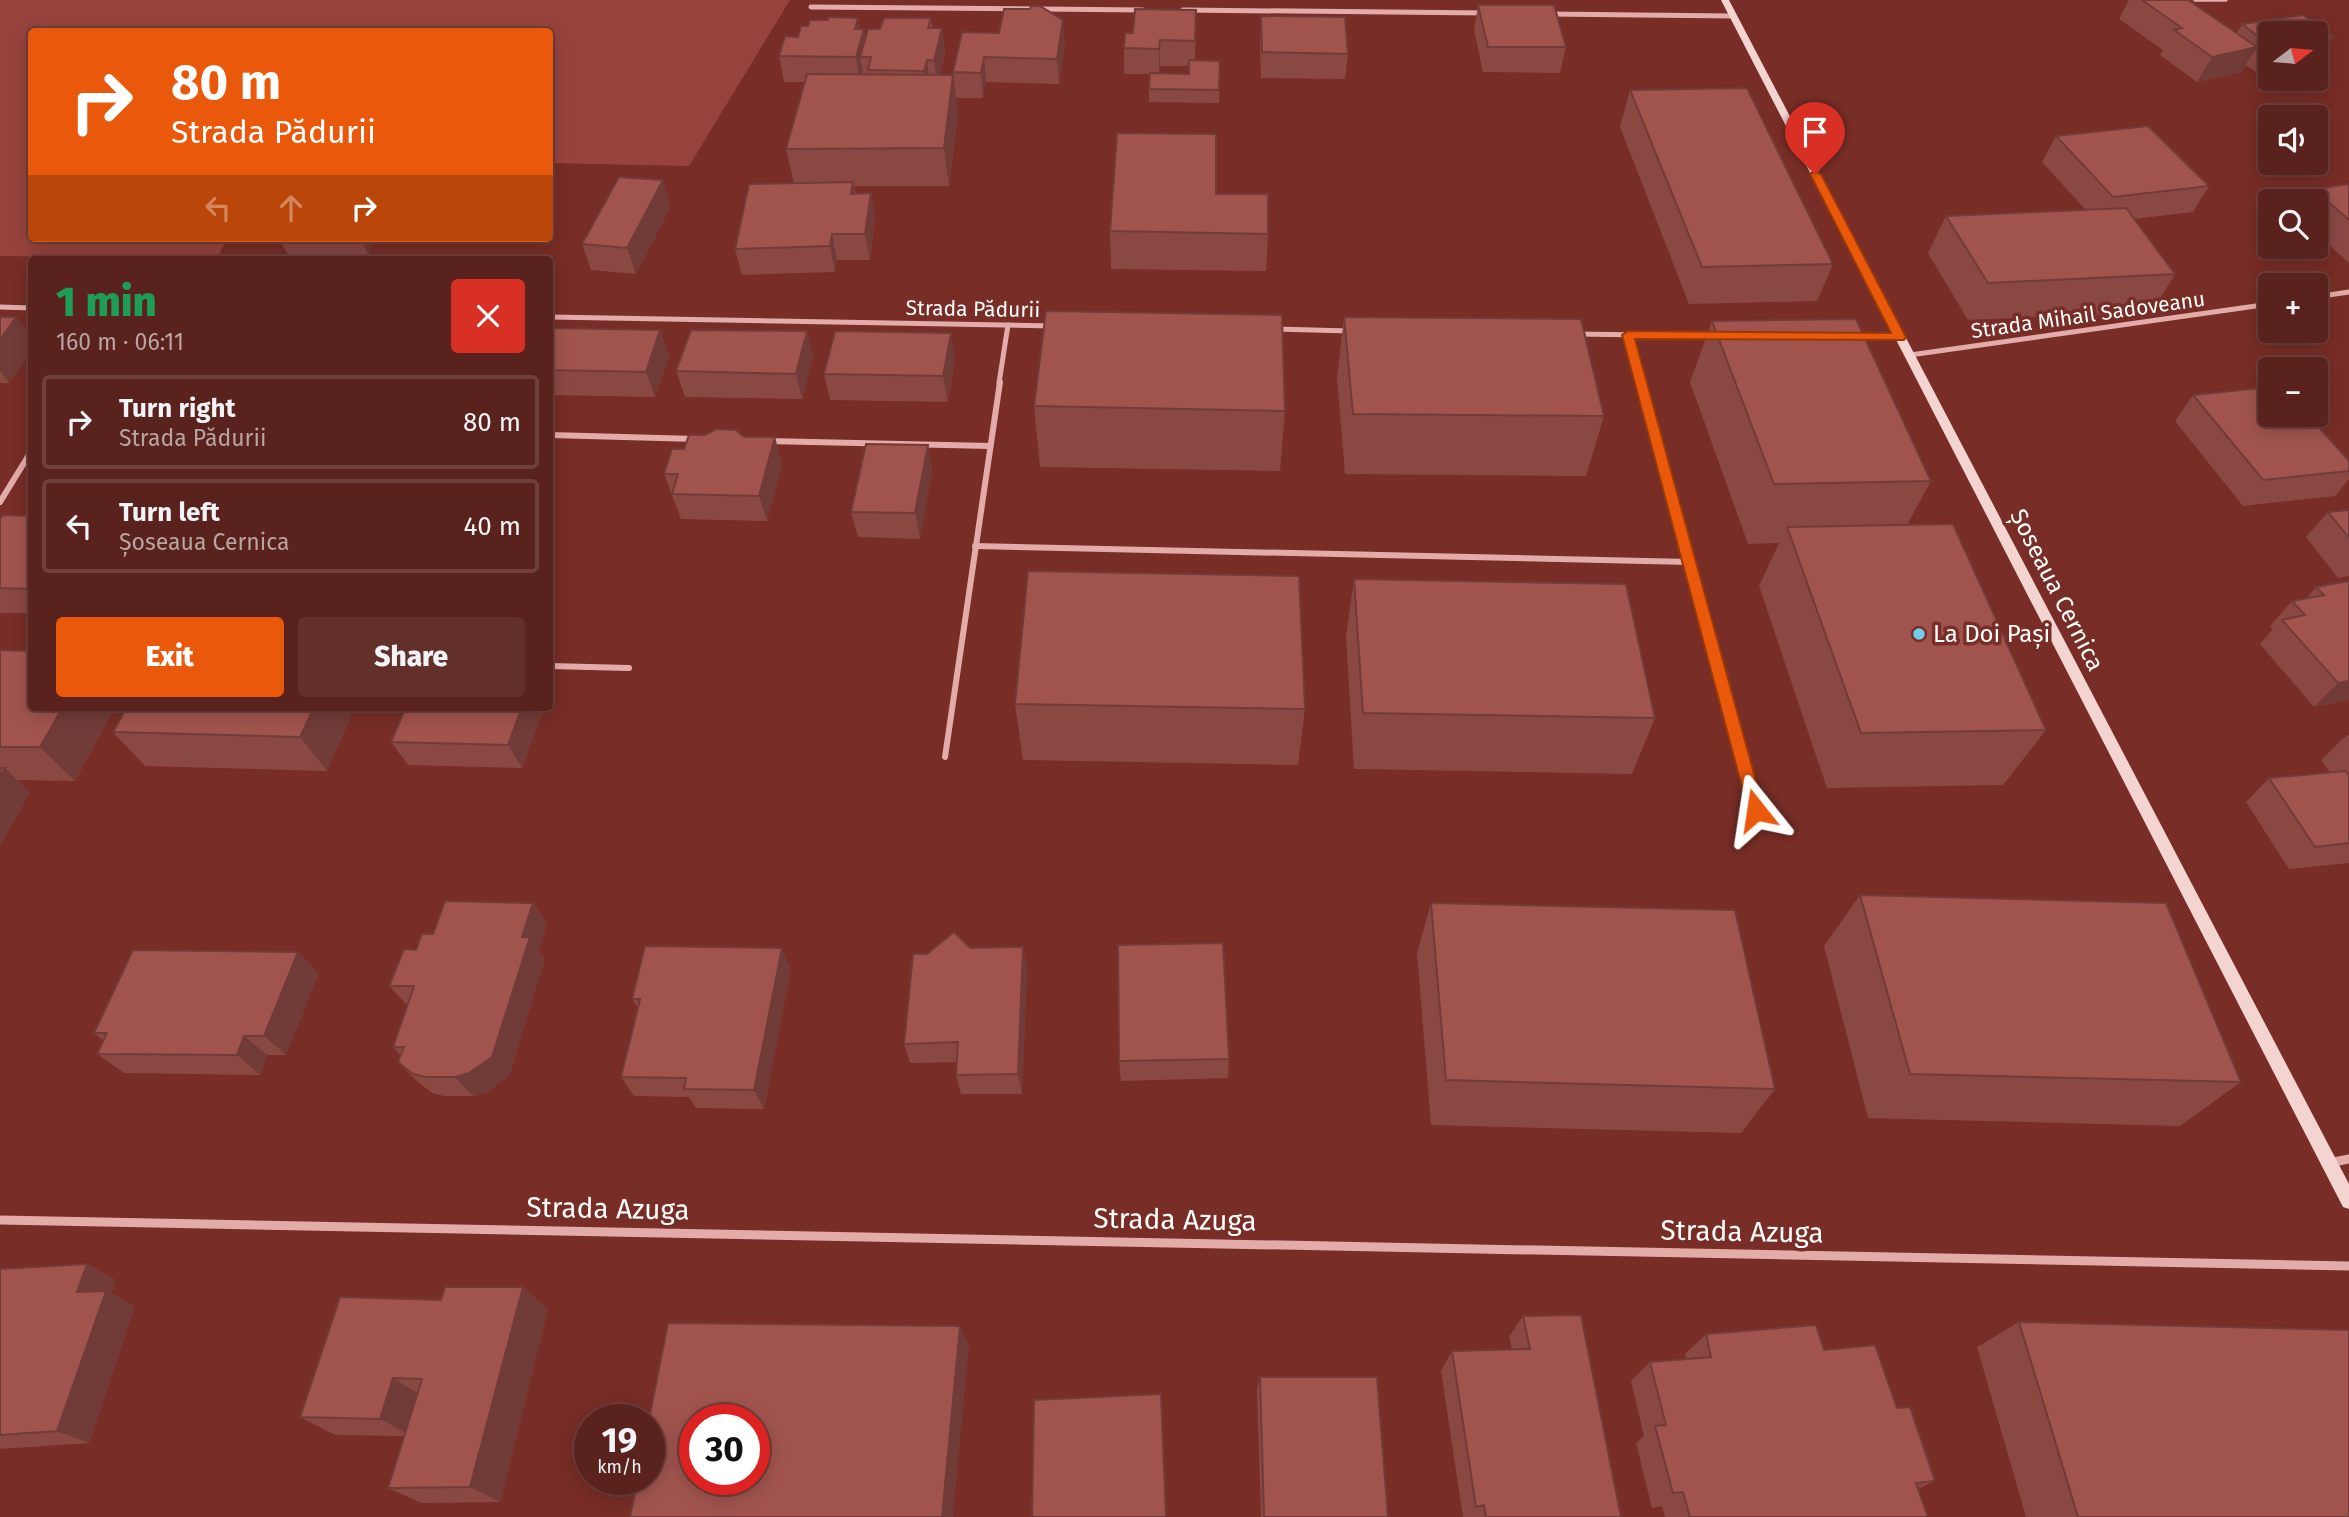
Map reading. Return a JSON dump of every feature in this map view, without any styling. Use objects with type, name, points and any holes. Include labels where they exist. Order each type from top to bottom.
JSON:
[{"type":"street","name":"Șoseaua Cernica","points":[[1725,0],[2349,1200]]},
{"type":"street","points":[[811,6],[1146,10]]},
{"type":"street","points":[[1174,10],[1495,13]]},
{"type":"street","points":[[1537,14],[1733,16]]},
{"type":"street","points":[[2328,295],[2349,292]]},
{"type":"street","name":"Strada Mihail Sadoveanu","points":[[1910,355],[2258,306]]},
{"type":"street","points":[[0,307],[28,308]]},
{"type":"street","name":"Strada Pădurii","points":[[553,317],[1063,326]]},
{"type":"street","points":[[945,757],[1008,325]]},
{"type":"street","points":[[1270,329],[1352,331]]},
{"type":"street","points":[[1573,334],[1723,336]]},
{"type":"street","points":[[1628,335],[1756,810]]},
{"type":"street","points":[[1845,336],[1899,337]]},
{"type":"street","points":[[553,435],[701,439]]},
{"type":"street","points":[[756,440],[990,446]]},
{"type":"street","points":[[0,502],[28,456]]},
{"type":"street","points":[[975,546],[1690,562]]},
{"type":"street","points":[[553,666],[629,668]]},
{"type":"street","points":[[2329,1163],[2349,1159]]},
{"type":"street","name":"Strada Azuga","points":[[0,1220],[2349,1266]]},
{"type":"lane","points":[[2195,0],[2226,0]]},
{"type":"shaded area","points":[[0,0],[790,0],[689,166],[553,163],[553,28],[28,28],[28,242],[225,242],[218,256],[0,256]]},
{"type":"building","points":[[2142,0],[2188,0],[2257,47],[2212,57],[2174,30],[2182,28]]},
{"type":"building","points":[[1478,5],[1554,5],[1566,47],[1488,47]]},
{"type":"building","points":[[1031,6],[1040,6],[1063,20],[1057,59],[984,57],[981,73],[953,72],[962,32],[999,33],[1004,9],[1030,9]]},
{"type":"building","points":[[1135,9],[1196,10],[1195,41],[1160,40],[1159,49],[1124,48],[1125,33],[1133,33]]},
{"type":"building","points":[[2303,15],[2311,21],[2262,21]]},
{"type":"building","points":[[1261,16],[1345,17],[1348,54],[1262,52]]},
{"type":"building","points":[[829,17],[858,18],[855,29],[864,29],[856,57],[779,56],[785,36],[798,37],[801,26],[808,26],[810,20],[828,20]]},
{"type":"building","points":[[884,18],[931,18],[928,28],[942,28],[934,61],[927,60],[924,71],[868,70],[871,57],[860,57],[868,29],[880,29]]},
{"type":"building","points":[[2258,22],[2258,37],[2242,24]]},
{"type":"building","points":[[1189,60],[1220,61],[1219,90],[1149,89],[1150,73],[1189,74]]},
{"type":"building","points":[[807,74],[953,75],[944,148],[786,149]]},
{"type":"building","points":[[1747,88],[1833,264],[1702,267],[1630,90]]},
{"type":"building","points":[[2148,126],[2209,186],[2113,197],[2056,136]]},
{"type":"building","points":[[1117,133],[1216,134],[1216,194],[1268,194],[1268,234],[1110,231]]},
{"type":"building","points":[[619,177],[663,180],[627,248],[582,244]]},
{"type":"building","points":[[853,182],[851,194],[871,193],[865,234],[832,234],[830,246],[735,249],[749,184]]},
{"type":"building","points":[[2349,184],[2349,220],[2328,201],[2328,189],[2314,189]]},
{"type":"building","points":[[2126,208],[2175,274],[1988,283],[1946,216]]},
{"type":"building","points":[[1046,311],[1282,315],[1285,411],[1034,406]]},
{"type":"building","points":[[0,317],[16,317],[0,340]]},
{"type":"building","points":[[1344,317],[1581,319],[1604,416],[1353,414]]},
{"type":"building","points":[[1856,319],[1931,481],[1774,484],[1712,321]]},
{"type":"building","points":[[553,328],[660,330],[646,372],[553,370]]},
{"type":"building","points":[[691,330],[807,331],[796,374],[676,371]]},
{"type":"building","points":[[835,331],[951,333],[943,376],[824,374]]},
{"type":"building","points":[[2258,388],[2258,427],[2319,427],[2349,461],[2349,471],[2263,480],[2193,395]]},
{"type":"building","points":[[716,429],[736,430],[744,437],[775,437],[759,496],[672,494],[678,474],[664,474],[672,449],[684,449],[689,435],[705,435]]},
{"type":"building","points":[[866,444],[928,445],[915,513],[851,512]]},
{"type":"building","points":[[2349,510],[2349,538],[2328,512]]},
{"type":"building","points":[[3,515],[28,516],[28,589],[0,588],[0,519]]},
{"type":"building","points":[[1953,524],[2046,730],[1861,733],[1787,527]]},
{"type":"building","points":[[1028,571],[1299,576],[1305,709],[1015,704]]},
{"type":"building","points":[[1354,579],[1626,584],[1655,718],[1363,713]]},
{"type":"building","points":[[2349,581],[2349,681],[2338,683],[2282,620],[2305,615],[2292,601],[2324,595],[2316,587]]},
{"type":"building","points":[[0,650],[28,651],[28,711],[61,711],[40,747],[0,747]]},
{"type":"building","points":[[125,711],[312,711],[300,737],[113,732]]},
{"type":"building","points":[[404,711],[521,711],[508,745],[391,742]]},
{"type":"building","points":[[2346,771],[2349,776],[2349,843],[2315,847],[2269,778]]},
{"type":"building","points":[[1860,895],[2166,903],[2241,1082],[1910,1074]]},
{"type":"building","points":[[445,901],[533,903],[522,937],[530,937],[492,1057],[469,1073],[455,1077],[426,1077],[413,1074],[398,1062],[404,1047],[393,1047],[414,986],[389,986],[404,949],[416,950],[422,934],[433,934]]},
{"type":"building","points":[[1431,903],[1735,910],[1775,1089],[1446,1080]]},
{"type":"building","points":[[954,932],[970,948],[1023,947],[1018,1074],[956,1075],[958,1042],[904,1044],[913,954],[927,954]]},
{"type":"building","points":[[1223,943],[1229,1059],[1119,1061],[1118,945]]},
{"type":"building","points":[[645,946],[782,948],[754,1090],[684,1089],[686,1078],[621,1077],[640,999],[632,999]]},
{"type":"building","points":[[133,950],[298,952],[264,1036],[244,1036],[237,1055],[97,1054],[107,1033],[94,1033]]},
{"type":"building","points":[[87,1264],[77,1292],[106,1291],[57,1431],[0,1435],[0,1269]]},
{"type":"building","points":[[445,1287],[523,1287],[470,1487],[388,1488],[422,1379],[393,1378],[380,1419],[300,1417],[340,1297],[441,1300]]},
{"type":"building","points":[[1581,1315],[1621,1517],[1486,1517],[1484,1505],[1476,1507],[1452,1351],[1530,1349],[1523,1316]]},
{"type":"building","points":[[2019,1322],[2349,1330],[2349,1517],[2078,1517]]},
{"type":"building","points":[[668,1323],[960,1326],[942,1517],[630,1517],[635,1495],[665,1495],[665,1404],[652,1404]]},
{"type":"building","points":[[1816,1325],[1824,1350],[1875,1345],[1897,1408],[1910,1407],[1935,1481],[1916,1483],[1928,1517],[1690,1517],[1683,1492],[1673,1493],[1655,1426],[1666,1425],[1650,1362],[1711,1357],[1706,1334]]},
{"type":"building","points":[[1260,1377],[1377,1377],[1388,1517],[1264,1517]]},
{"type":"building","points":[[1161,1394],[1166,1517],[1032,1517],[1034,1400]]},
{"type":"place","name":"La Doi Pași","points":[[1919,634]]},
{"type":"route","points":[[1756,810],[1628,335],[1899,337],[1815,174]]}]
